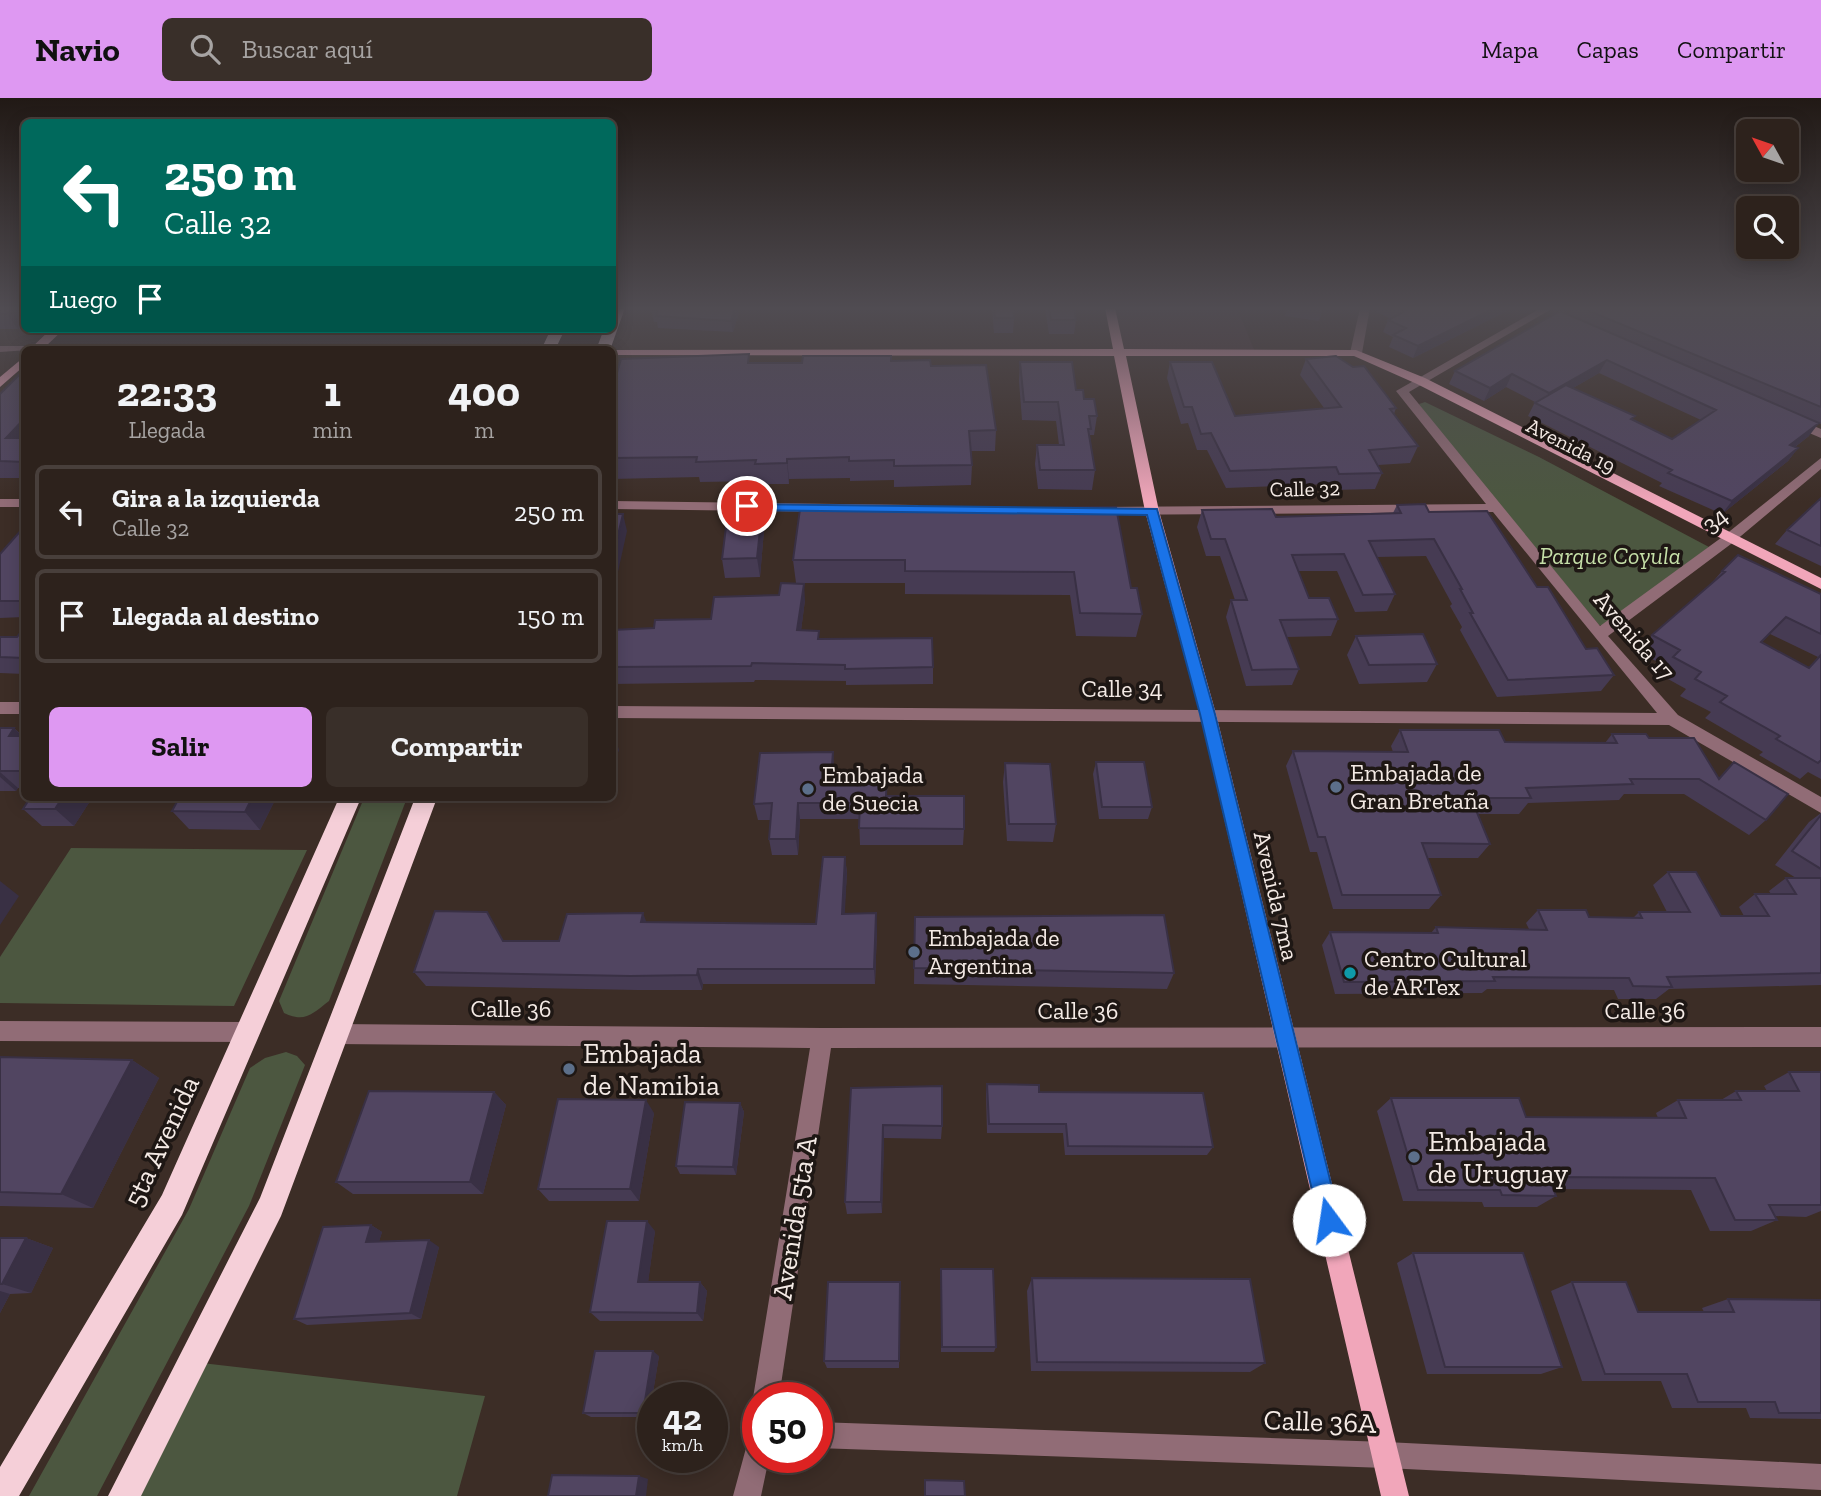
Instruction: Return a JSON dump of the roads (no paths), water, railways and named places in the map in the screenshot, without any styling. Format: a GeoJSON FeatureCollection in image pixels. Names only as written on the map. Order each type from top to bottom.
{"type":"FeatureCollection","features":[{"type":"Feature","properties":{"kind":"highway","name":"5ta Avenida"},"geometry":{"type":"LineString","coordinates":[[1,1496],[172,1205],[349,801]]}},
{"type":"Feature","properties":{"kind":"highway"},"geometry":{"type":"LineString","coordinates":[[124,1496],[271,1206],[425,801]]}},
{"type":"Feature","properties":{"kind":"main road","name":"Avenida 7ma"},"geometry":{"type":"LineString","coordinates":[[1124,373],[1152,511],[1208,714],[1395,1496]]}},
{"type":"Feature","properties":{"kind":"main road","name":"Avenida 19"},"geometry":{"type":"LineString","coordinates":[[1394,373],[1724,542],[1821,597]]}},
{"type":"Feature","properties":{"kind":"main road","name":"Avenida 19"},"geometry":{"type":"LineString","coordinates":[[1724,542],[1821,584]]}},
{"type":"Feature","properties":{"kind":"street"},"geometry":{"type":"LineString","coordinates":[[1414,384],[1433,373]]}},
{"type":"Feature","properties":{"kind":"street","name":"Avenida 17"},"geometry":{"type":"LineString","coordinates":[[1414,384],[1402,391],[1599,635],[1672,719],[1821,806]]}},
{"type":"Feature","properties":{"kind":"street"},"geometry":{"type":"LineString","coordinates":[[1783,417],[1821,433]]}},
{"type":"Feature","properties":{"kind":"street","name":"34"},"geometry":{"type":"LineString","coordinates":[[1599,635],[1724,542],[1821,462]]}},
{"type":"Feature","properties":{"kind":"street"},"geometry":{"type":"LineString","coordinates":[[0,503],[21,503]]}},
{"type":"Feature","properties":{"kind":"street"},"geometry":{"type":"LineString","coordinates":[[616,505],[931,509]]}},
{"type":"Feature","properties":{"kind":"street","name":"Calle 32"},"geometry":{"type":"LineString","coordinates":[[1083,510],[1495,508]]}},
{"type":"Feature","properties":{"kind":"street"},"geometry":{"type":"LineString","coordinates":[[0,708],[21,708]]}},
{"type":"Feature","properties":{"kind":"street","name":"Calle 34"},"geometry":{"type":"LineString","coordinates":[[616,712],[1672,719]]}},
{"type":"Feature","properties":{"kind":"street"},"geometry":{"type":"LineString","coordinates":[[0,1031],[246,1032]]}},
{"type":"Feature","properties":{"kind":"street","name":"Calle 36"},"geometry":{"type":"LineString","coordinates":[[335,1034],[822,1038],[1821,1037]]}},
{"type":"Feature","properties":{"kind":"street","name":"Avenida 5ta A"},"geometry":{"type":"LineString","coordinates":[[768,1382],[822,1038]]}},
{"type":"Feature","properties":{"kind":"street","name":"Calle 36A"},"geometry":{"type":"LineString","coordinates":[[833,1436],[1386,1455],[1821,1477]]}},
{"type":"Feature","properties":{"kind":"street"},"geometry":{"type":"LineString","coordinates":[[747,1496],[752,1473]]}},
{"type":"Feature","properties":{"kind":"place","name":"Embajada de Gran Bretaña"},"geometry":{"type":"Point","coordinates":[1336,787]}},
{"type":"Feature","properties":{"kind":"place","name":"Embajada de Suecia"},"geometry":{"type":"Point","coordinates":[808,789]}},
{"type":"Feature","properties":{"kind":"place","name":"Embajada de Argentina"},"geometry":{"type":"Point","coordinates":[914,952]}},
{"type":"Feature","properties":{"kind":"place","name":"Centro Cultural de ARTex"},"geometry":{"type":"Point","coordinates":[1350,973]}},
{"type":"Feature","properties":{"kind":"place","name":"Embajada de Namibia"},"geometry":{"type":"Point","coordinates":[569,1069]}},
{"type":"Feature","properties":{"kind":"place","name":"Embajada de Uruguay"},"geometry":{"type":"Point","coordinates":[1414,1157]}},
{"type":"Feature","properties":{"kind":"park label","name":"Parque Coyula"},"geometry":{"type":"Point","coordinates":[1610,556]}}]}
